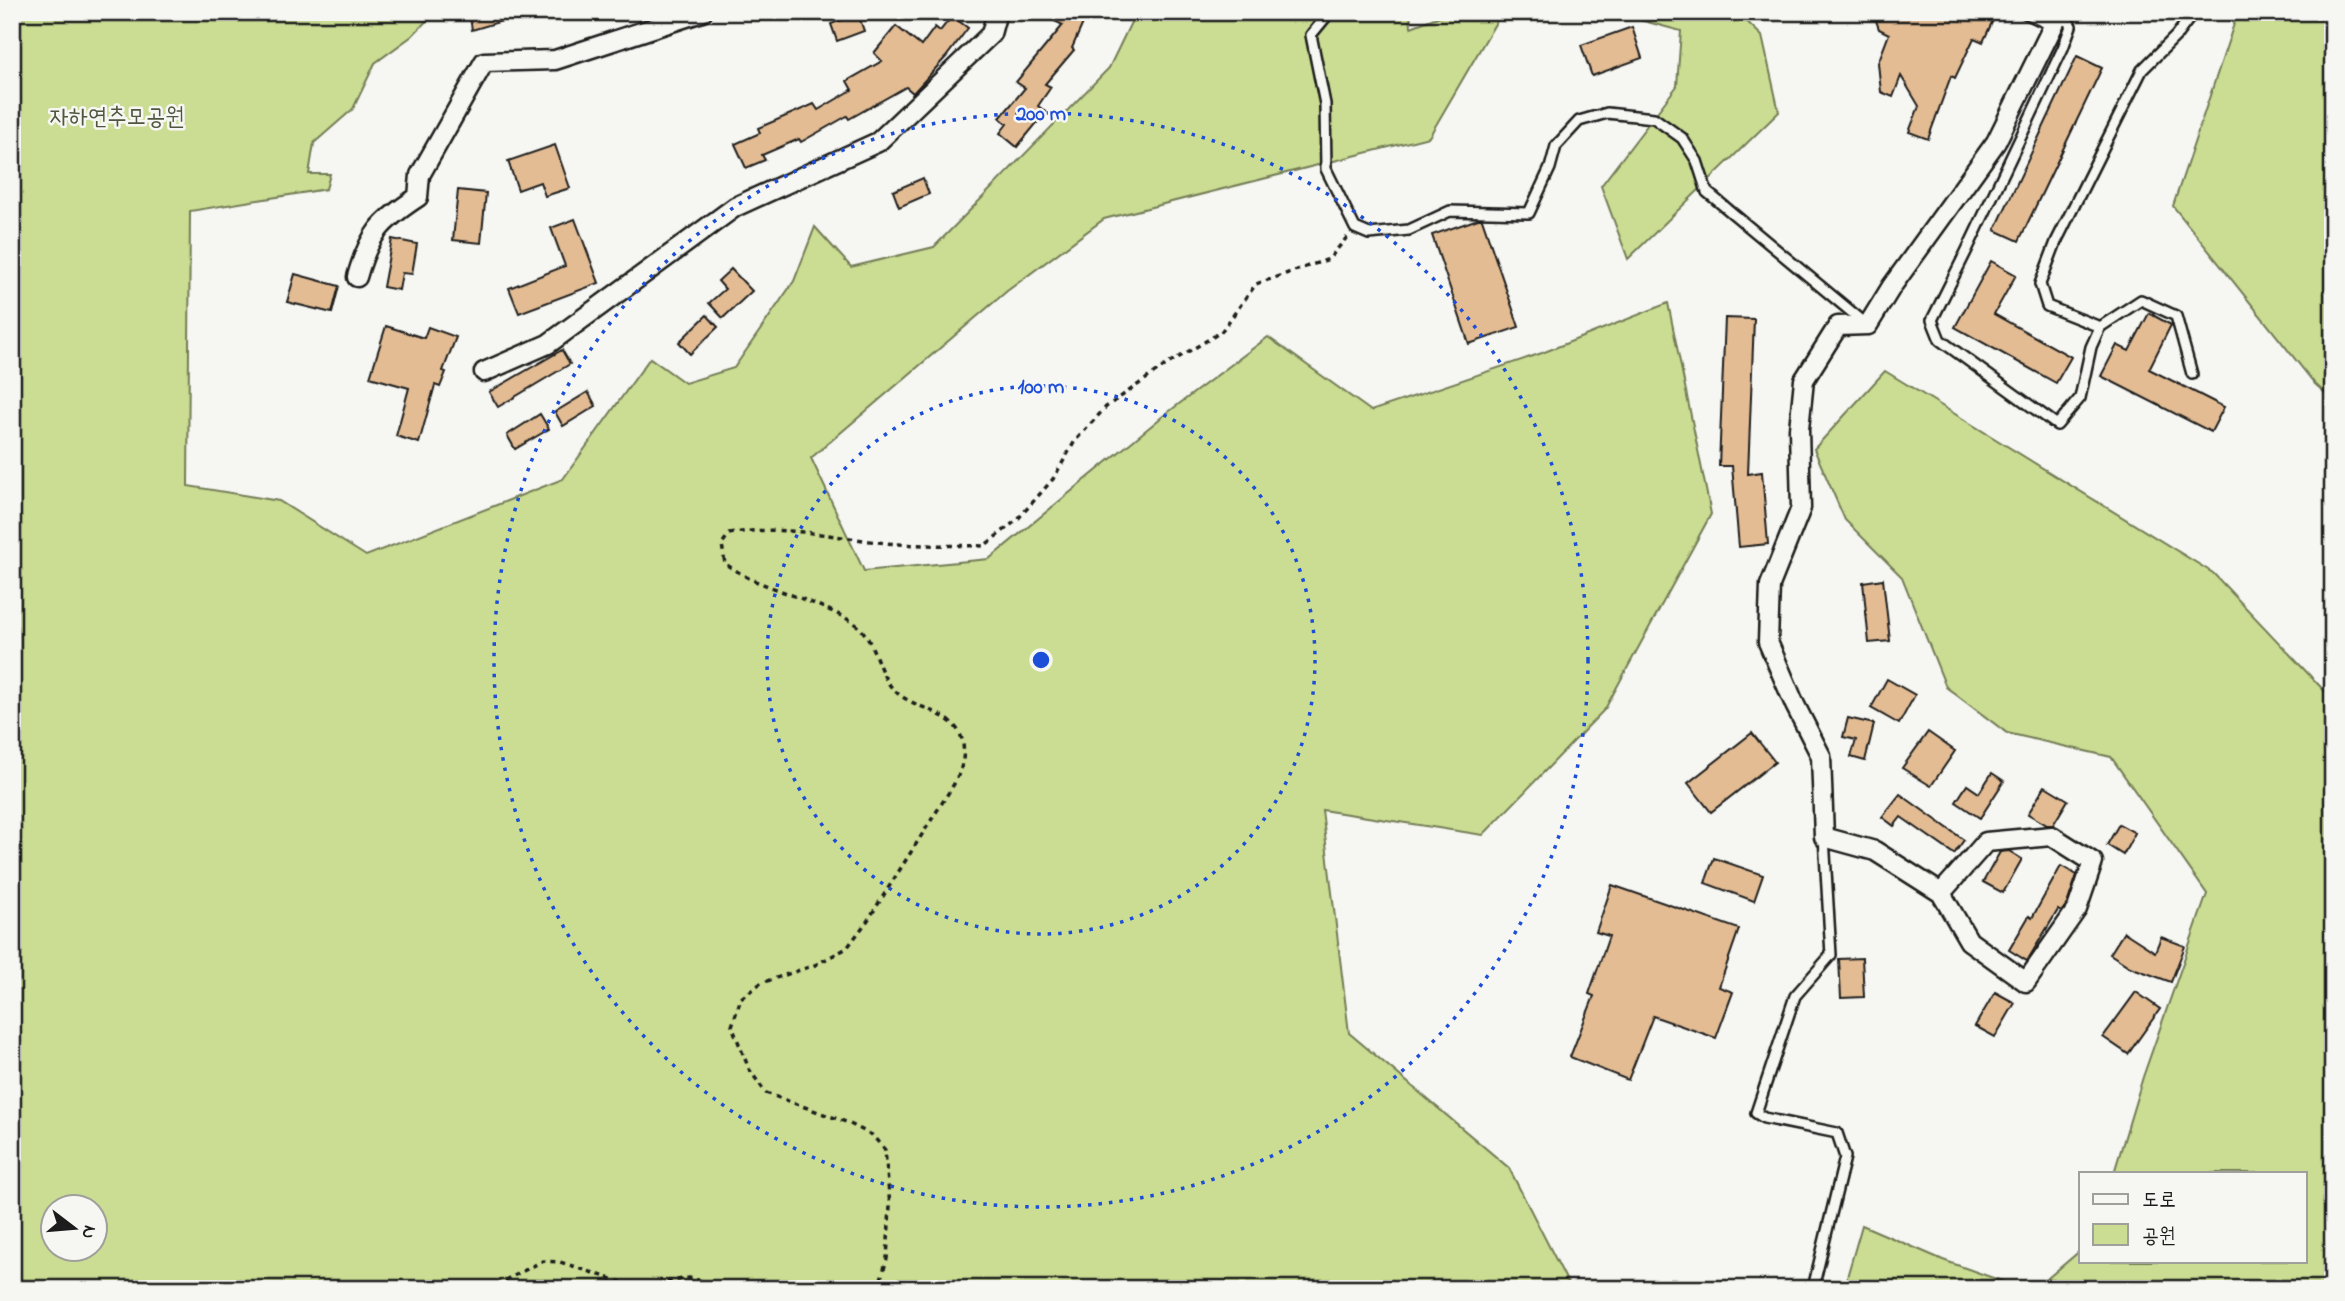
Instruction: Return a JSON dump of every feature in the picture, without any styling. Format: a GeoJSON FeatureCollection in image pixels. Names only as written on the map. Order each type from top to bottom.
{"type":"FeatureCollection","features":[{"type":"Feature","properties":{"kind":"street"},"geometry":{"type":"LineString","coordinates":[[357,277],[365,250],[388,217],[418,197],[420,175],[484,62],[555,60],[702,12]]}},
{"type":"Feature","properties":{"kind":"street"},"geometry":{"type":"LineString","coordinates":[[484,372],[548,344],[735,206],[878,142],[991,34],[997,12]]}},
{"type":"Feature","properties":{"kind":"street"},"geometry":{"type":"LineString","coordinates":[[1941,893],[1986,842],[2052,836],[2093,862],[2077,909],[2026,982],[1969,941],[1941,893],[1875,851],[1824,837],[1821,756],[1768,642],[1770,585],[1801,508],[1799,429],[1804,380],[1838,326],[1868,325],[1892,286],[1996,142],[2059,17]]}},
{"type":"Feature","properties":{"kind":"lane"},"geometry":{"type":"LineString","coordinates":[[1330,12],[1311,35],[1325,104],[1326,169],[1356,228],[1369,233],[1409,230],[1450,211],[1529,213],[1550,168],[1556,146],[1579,121],[1607,113],[1654,118],[1682,138],[1697,161],[1707,192],[1868,325]]}},
{"type":"Feature","properties":{"kind":"lane"},"geometry":{"type":"LineString","coordinates":[[2022,12],[2059,17],[2071,26],[2063,48],[1932,320],[1940,340],[2057,425],[2080,398],[2091,347],[2100,327],[2141,300],[2176,316],[2192,374]]}},
{"type":"Feature","properties":{"kind":"lane"},"geometry":{"type":"LineString","coordinates":[[2100,327],[2047,306],[2040,284],[2056,242],[2142,70],[2176,36],[2191,12]]}},
{"type":"Feature","properties":{"kind":"lane"},"geometry":{"type":"LineString","coordinates":[[1814,1284],[1845,1157],[1837,1133],[1765,1118],[1756,1113],[1795,996],[1831,955],[1824,837]]}},
{"type":"Feature","properties":{"kind":"path"},"geometry":{"type":"LineString","coordinates":[[878,1289],[887,1259],[890,1206],[884,1150],[872,1135],[766,1093],[749,1069],[732,1026],[741,998],[761,983],[815,964],[847,948],[869,920],[964,766],[961,731],[950,721],[910,702],[893,690],[860,628],[832,612],[750,579],[725,564],[722,544],[729,534],[815,531],[888,543],[984,546],[1017,520],[1053,479],[1075,441],[1106,407],[1166,365],[1221,332],[1256,284],[1329,259],[1356,228]]}},
{"type":"Feature","properties":{"kind":"path"},"geometry":{"type":"LineString","coordinates":[[487,1289],[543,1261],[560,1262],[621,1282],[650,1285],[689,1278],[739,1289]]}},
{"type":"Feature","properties":{"kind":"green space","name":"자하연추모공원"},"geometry":{"type":"Polygon","coordinates":[[[12,12],[435,12],[412,36],[375,63],[353,109],[314,143],[309,174],[330,174],[326,189],[190,211],[188,486],[279,501],[366,556],[563,479],[650,358],[685,383],[734,368],[794,281],[815,227],[851,267],[934,247],[1109,68],[1136,12],[1410,12],[1411,27],[1450,12],[1530,12],[1499,17],[1429,137],[1104,219],[1007,291],[811,458],[864,571],[989,559],[1163,416],[1268,337],[1371,411],[1542,353],[1668,303],[1711,514],[1605,709],[1483,835],[1322,810],[1349,1033],[1509,1168],[1571,1289],[12,1289],[12,12]]]}},
{"type":"Feature","properties":{"kind":"green space"},"geometry":{"type":"Polygon","coordinates":[[[1610,12],[1737,12],[1762,36],[1779,112],[1628,259],[1601,186],[1677,86],[1681,31],[1610,12]]]}},
{"type":"Feature","properties":{"kind":"green space"},"geometry":{"type":"Polygon","coordinates":[[[2238,12],[2333,12],[2333,400],[2315,384],[2173,206],[2238,12]]]}},
{"type":"Feature","properties":{"kind":"green space"},"geometry":{"type":"Polygon","coordinates":[[[1885,371],[2213,573],[2333,700],[2333,1289],[2035,1289],[2079,1252],[2079,1262],[2306,1262],[2306,1172],[2114,1172],[2143,1077],[2207,894],[2111,757],[2007,733],[1946,687],[1902,577],[1845,520],[1814,449],[1885,371]]]}},
{"type":"Feature","properties":{"kind":"green space"},"geometry":{"type":"Polygon","coordinates":[[[1862,1225],[1943,1260],[2024,1289],[1848,1289],[1847,1277],[1862,1225]]]}},
{"type":"Feature","properties":{"kind":"building"},"geometry":{"type":"Polygon","coordinates":[[[477,12],[519,12],[519,16],[472,30],[470,17],[477,12]]]}},
{"type":"Feature","properties":{"kind":"building"},"geometry":{"type":"Polygon","coordinates":[[[1036,12],[1088,12],[1072,48],[1074,50],[1045,84],[1051,87],[1038,106],[1046,112],[1017,147],[1000,133],[1007,124],[1000,118],[1025,88],[1016,82],[1063,25],[1036,12]]]}},
{"type":"Feature","properties":{"kind":"building"},"geometry":{"type":"Polygon","coordinates":[[[1873,12],[1986,12],[1995,16],[1983,42],[1974,38],[1955,78],[1951,76],[1928,139],[1909,132],[1919,106],[1901,76],[1893,97],[1881,92],[1878,63],[1889,34],[1879,29],[1873,12]]]}},
{"type":"Feature","properties":{"kind":"building"},"geometry":{"type":"Polygon","coordinates":[[[858,14],[864,31],[837,41],[831,24],[858,14]]]}},
{"type":"Feature","properties":{"kind":"building"},"geometry":{"type":"Polygon","coordinates":[[[952,16],[968,28],[913,93],[906,87],[801,142],[799,139],[762,155],[765,160],[746,168],[735,144],[760,133],[758,128],[814,104],[818,110],[852,90],[847,81],[882,61],[874,53],[896,26],[921,46],[935,27],[940,31],[952,16]]]}},
{"type":"Feature","properties":{"kind":"building"},"geometry":{"type":"Polygon","coordinates":[[[1632,27],[1642,58],[1592,76],[1581,45],[1632,27]]]}},
{"type":"Feature","properties":{"kind":"building"},"geometry":{"type":"Polygon","coordinates":[[[2077,56],[2102,68],[2019,241],[1995,230],[2077,56]]]}},
{"type":"Feature","properties":{"kind":"building"},"geometry":{"type":"Polygon","coordinates":[[[555,145],[570,188],[545,196],[540,182],[518,190],[508,161],[555,145]]]}},
{"type":"Feature","properties":{"kind":"building"},"geometry":{"type":"Polygon","coordinates":[[[923,178],[929,194],[899,207],[893,191],[923,178]]]}},
{"type":"Feature","properties":{"kind":"building"},"geometry":{"type":"Polygon","coordinates":[[[458,190],[486,193],[481,243],[453,240],[458,190]]]}},
{"type":"Feature","properties":{"kind":"building"},"geometry":{"type":"Polygon","coordinates":[[[575,219],[599,283],[519,313],[509,288],[565,266],[551,228],[575,219]]]}},
{"type":"Feature","properties":{"kind":"building"},"geometry":{"type":"Polygon","coordinates":[[[1482,219],[1519,327],[1469,344],[1432,235],[1482,219]]]}},
{"type":"Feature","properties":{"kind":"building"},"geometry":{"type":"Polygon","coordinates":[[[392,239],[417,244],[412,274],[402,273],[399,290],[383,287],[392,239]]]}},
{"type":"Feature","properties":{"kind":"building"},"geometry":{"type":"Polygon","coordinates":[[[1991,261],[2016,275],[1994,314],[2071,357],[2056,383],[1955,327],[1991,261]]]}},
{"type":"Feature","properties":{"kind":"building"},"geometry":{"type":"Polygon","coordinates":[[[731,269],[752,291],[723,318],[709,303],[725,289],[718,281],[731,269]]]}},
{"type":"Feature","properties":{"kind":"building"},"geometry":{"type":"Polygon","coordinates":[[[295,274],[339,286],[332,313],[287,302],[295,274]]]}},
{"type":"Feature","properties":{"kind":"building"},"geometry":{"type":"Polygon","coordinates":[[[2149,313],[2171,325],[2149,369],[2224,407],[2211,432],[2101,376],[2117,345],[2129,351],[2149,313]]]}},
{"type":"Feature","properties":{"kind":"building"},"geometry":{"type":"Polygon","coordinates":[[[707,315],[718,327],[690,354],[679,342],[707,315]]]}},
{"type":"Feature","properties":{"kind":"building"},"geometry":{"type":"Polygon","coordinates":[[[1725,318],[1754,319],[1748,474],[1762,472],[1768,544],[1739,547],[1732,466],[1719,466],[1725,318]]]}},
{"type":"Feature","properties":{"kind":"building"},"geometry":{"type":"Polygon","coordinates":[[[386,326],[424,338],[428,327],[456,337],[440,387],[435,385],[419,443],[396,436],[409,388],[370,377],[386,326]]]}},
{"type":"Feature","properties":{"kind":"building"},"geometry":{"type":"Polygon","coordinates":[[[562,350],[570,364],[498,407],[489,392],[562,350]]]}},
{"type":"Feature","properties":{"kind":"building"},"geometry":{"type":"Polygon","coordinates":[[[588,392],[596,406],[563,426],[555,412],[588,392]]]}},
{"type":"Feature","properties":{"kind":"building"},"geometry":{"type":"Polygon","coordinates":[[[540,414],[549,429],[515,449],[507,435],[540,414]]]}},
{"type":"Feature","properties":{"kind":"building"},"geometry":{"type":"Polygon","coordinates":[[[1883,579],[1890,641],[1869,643],[1863,582],[1883,579]]]}},
{"type":"Feature","properties":{"kind":"building"},"geometry":{"type":"Polygon","coordinates":[[[1887,679],[1915,695],[1899,724],[1871,708],[1887,679]]]}},
{"type":"Feature","properties":{"kind":"building"},"geometry":{"type":"Polygon","coordinates":[[[1848,718],[1874,724],[1865,761],[1851,757],[1856,740],[1843,737],[1848,718]]]}},
{"type":"Feature","properties":{"kind":"building"},"geometry":{"type":"Polygon","coordinates":[[[1928,732],[1955,751],[1931,786],[1902,768],[1928,732]]]}},
{"type":"Feature","properties":{"kind":"building"},"geometry":{"type":"Polygon","coordinates":[[[1752,733],[1775,762],[1711,812],[1688,783],[1752,733]]]}},
{"type":"Feature","properties":{"kind":"building"},"geometry":{"type":"Polygon","coordinates":[[[1992,773],[2004,781],[1980,818],[1956,802],[1967,785],[1979,793],[1992,773]]]}},
{"type":"Feature","properties":{"kind":"building"},"geometry":{"type":"Polygon","coordinates":[[[2045,786],[2068,800],[2053,825],[2047,825],[2028,814],[2045,786]]]}},
{"type":"Feature","properties":{"kind":"building"},"geometry":{"type":"Polygon","coordinates":[[[1900,794],[1964,840],[1954,854],[1901,817],[1894,826],[1882,817],[1900,794]]]}},
{"type":"Feature","properties":{"kind":"building"},"geometry":{"type":"Polygon","coordinates":[[[2119,824],[2135,833],[2123,855],[2107,845],[2119,824]]]}},
{"type":"Feature","properties":{"kind":"building"},"geometry":{"type":"Polygon","coordinates":[[[2009,851],[2022,859],[2003,893],[1983,882],[2000,852],[2009,851]]]}},
{"type":"Feature","properties":{"kind":"building"},"geometry":{"type":"Polygon","coordinates":[[[1714,858],[1763,875],[1754,901],[1705,883],[1714,858]]]}},
{"type":"Feature","properties":{"kind":"building"},"geometry":{"type":"Polygon","coordinates":[[[2061,866],[2077,875],[2067,904],[2061,912],[2058,910],[2027,961],[2009,950],[2029,916],[2032,918],[2061,866]]]}},
{"type":"Feature","properties":{"kind":"building"},"geometry":{"type":"Polygon","coordinates":[[[1612,885],[1739,929],[1719,987],[1733,992],[1716,1038],[1653,1016],[1628,1080],[1570,1057],[1594,996],[1589,994],[1609,936],[1596,932],[1612,885]]]}},
{"type":"Feature","properties":{"kind":"building"},"geometry":{"type":"Polygon","coordinates":[[[2124,932],[2155,952],[2161,937],[2185,946],[2171,982],[2130,967],[2110,954],[2124,932]]]}},
{"type":"Feature","properties":{"kind":"building"},"geometry":{"type":"Polygon","coordinates":[[[1862,958],[1864,997],[1841,998],[1839,959],[1862,958]]]}},
{"type":"Feature","properties":{"kind":"building"},"geometry":{"type":"Polygon","coordinates":[[[1995,992],[2015,1003],[1995,1037],[1975,1026],[1995,992]]]}},
{"type":"Feature","properties":{"kind":"building"},"geometry":{"type":"Polygon","coordinates":[[[2136,992],[2160,1009],[2128,1054],[2103,1037],[2136,992]]]}}]}
